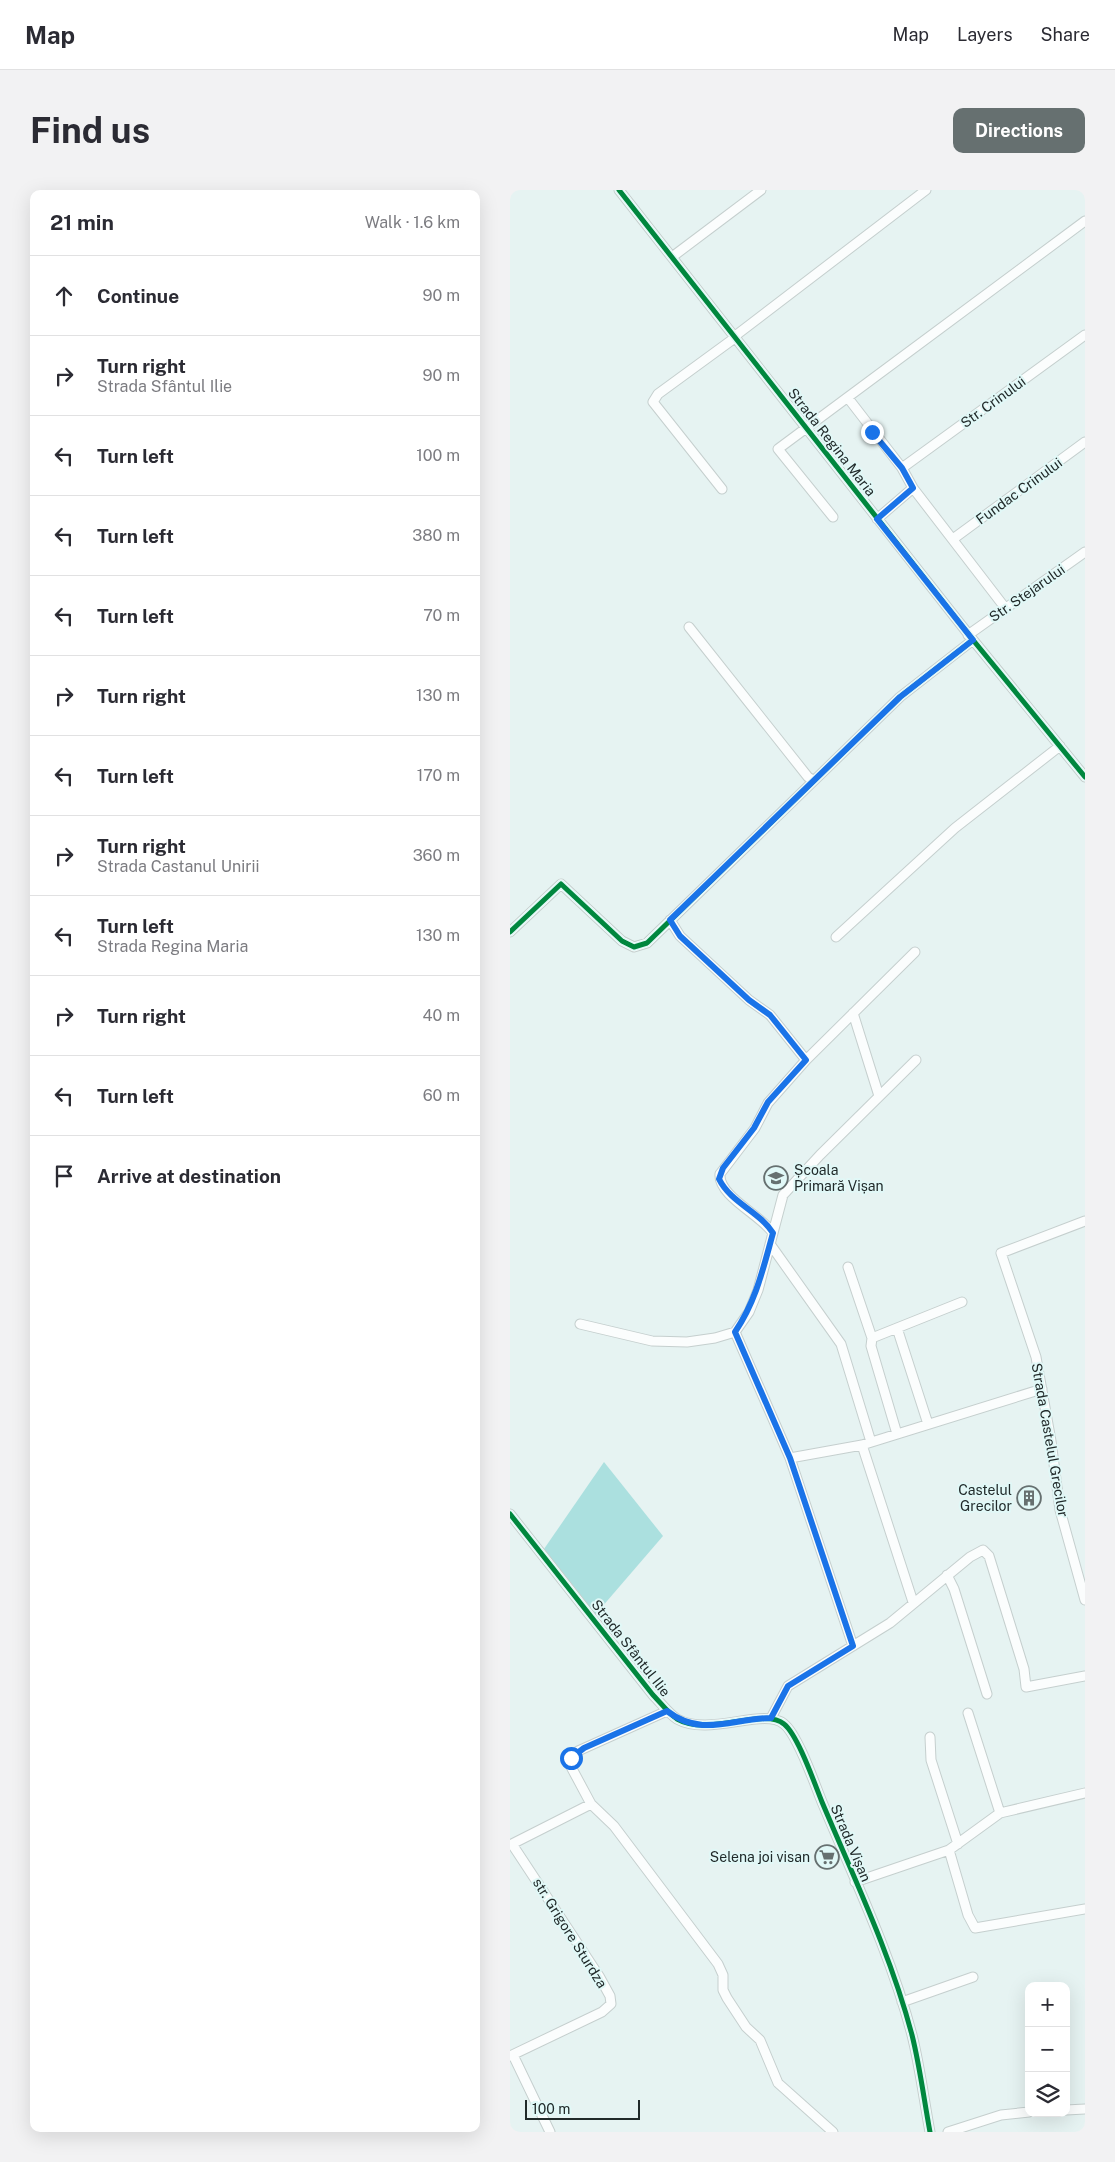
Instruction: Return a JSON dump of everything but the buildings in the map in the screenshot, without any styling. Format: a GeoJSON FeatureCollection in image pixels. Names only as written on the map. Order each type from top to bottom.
{"type":"FeatureCollection","features":[{"type":"Feature","properties":{"kind":"street","name":"Strada Regina Maria"},"geometry":{"type":"LineString","coordinates":[[619,190],[971,638],[1085,777]]}},
{"type":"Feature","properties":{"kind":"street"},"geometry":{"type":"LineString","coordinates":[[672,257],[761,190]]}},
{"type":"Feature","properties":{"kind":"street"},"geometry":{"type":"LineString","coordinates":[[722,489],[653,402],[658,394],[926,190]]}},
{"type":"Feature","properties":{"kind":"street"},"geometry":{"type":"LineString","coordinates":[[833,517],[778,450],[1085,221]]}},
{"type":"Feature","properties":{"kind":"street","name":"Str. Crinului"},"geometry":{"type":"LineString","coordinates":[[902,468],[1085,335]]}},
{"type":"Feature","properties":{"kind":"street"},"geometry":{"type":"LineString","coordinates":[[848,398],[902,468],[913,488],[1006,609]]}},
{"type":"Feature","properties":{"kind":"street","name":"Fundac Crinului"},"geometry":{"type":"LineString","coordinates":[[953,539],[1085,442]]}},
{"type":"Feature","properties":{"kind":"street"},"geometry":{"type":"LineString","coordinates":[[877,519],[913,488]]}},
{"type":"Feature","properties":{"kind":"street","name":"Str. Stejarului"},"geometry":{"type":"LineString","coordinates":[[510,932],[561,884],[622,941],[634,947],[647,943],[900,697],[1006,609],[1085,552]]}},
{"type":"Feature","properties":{"kind":"street"},"geometry":{"type":"LineString","coordinates":[[689,626],[808,777],[813,780]]}},
{"type":"Feature","properties":{"kind":"street"},"geometry":{"type":"LineString","coordinates":[[836,936],[954,828],[1060,746]]}},
{"type":"Feature","properties":{"kind":"street"},"geometry":{"type":"LineString","coordinates":[[670,920],[680,936],[749,1000],[770,1015],[806,1060]]}},
{"type":"Feature","properties":{"kind":"street"},"geometry":{"type":"LineString","coordinates":[[773,1233],[766,1223],[728,1194],[719,1179],[720,1174],[754,1128],[768,1102],[806,1060],[915,952]]}},
{"type":"Feature","properties":{"kind":"street"},"geometry":{"type":"LineString","coordinates":[[853,1013],[879,1096]]}},
{"type":"Feature","properties":{"kind":"street"},"geometry":{"type":"LineString","coordinates":[[580,1324],[652,1341],[687,1342],[715,1338],[735,1332],[749,1312],[758,1290],[783,1195],[820,1154],[916,1060]]}},
{"type":"Feature","properties":{"kind":"street","name":"Strada Castelul Grecilor"},"geometry":{"type":"LineString","coordinates":[[1085,1221],[1001,1253],[1036,1357],[1060,1510],[1085,1600]]}},
{"type":"Feature","properties":{"kind":"street"},"geometry":{"type":"LineString","coordinates":[[770,1244],[841,1344],[871,1442]]}},
{"type":"Feature","properties":{"kind":"street"},"geometry":{"type":"LineString","coordinates":[[848,1267],[872,1338],[871,1346],[897,1434]]}},
{"type":"Feature","properties":{"kind":"street"},"geometry":{"type":"LineString","coordinates":[[872,1338],[962,1302]]}},
{"type":"Feature","properties":{"kind":"street"},"geometry":{"type":"LineString","coordinates":[[897,1328],[928,1424]]}},
{"type":"Feature","properties":{"kind":"street"},"geometry":{"type":"LineString","coordinates":[[735,1332],[790,1458],[853,1646]]}},
{"type":"Feature","properties":{"kind":"street"},"geometry":{"type":"LineString","coordinates":[[790,1458],[862,1445],[1042,1389]]}},
{"type":"Feature","properties":{"kind":"street"},"geometry":{"type":"LineString","coordinates":[[862,1445],[913,1602]]}},
{"type":"Feature","properties":{"kind":"street","name":"Strada Sfântul Ilie"},"geometry":{"type":"LineString","coordinates":[[510,1514],[667,1711],[688,1723],[705,1725],[771,1718]]}},
{"type":"Feature","properties":{"kind":"street"},"geometry":{"type":"LineString","coordinates":[[771,1718],[788,1686],[890,1623],[913,1602],[976,1552],[983,1550],[987,1552],[1024,1669],[1026,1686],[1085,1676]]}},
{"type":"Feature","properties":{"kind":"street"},"geometry":{"type":"LineString","coordinates":[[947,1575],[954,1589],[987,1694]]}},
{"type":"Feature","properties":{"kind":"street"},"geometry":{"type":"LineString","coordinates":[[667,1711],[573,1755],[569,1763],[591,1804],[614,1826],[718,1964],[723,1975],[723,1990],[726,1998],[746,2027],[760,2040],[778,2083],[833,2132]]}},
{"type":"Feature","properties":{"kind":"street"},"geometry":{"type":"LineString","coordinates":[[968,1713],[1000,1814]]}},
{"type":"Feature","properties":{"kind":"street","name":"Strada Vișan"},"geometry":{"type":"LineString","coordinates":[[771,1718],[785,1724],[799,1748],[855,1882],[902,2002],[912,2036],[930,2132]]}},
{"type":"Feature","properties":{"kind":"street"},"geometry":{"type":"LineString","coordinates":[[930,1736],[931,1760],[958,1844]]}},
{"type":"Feature","properties":{"kind":"street"},"geometry":{"type":"LineString","coordinates":[[855,1882],[949,1850],[1000,1814],[1085,1793]]}},
{"type":"Feature","properties":{"kind":"street"},"geometry":{"type":"LineString","coordinates":[[511,1844],[591,1804]]}},
{"type":"Feature","properties":{"kind":"street","name":"str. Grigore Sturdza"},"geometry":{"type":"LineString","coordinates":[[511,1844],[599,1976],[610,1996],[611,2004],[602,2012],[512,2056]]}},
{"type":"Feature","properties":{"kind":"street"},"geometry":{"type":"LineString","coordinates":[[949,1850],[968,1915],[975,1928],[1085,1909]]}},
{"type":"Feature","properties":{"kind":"street"},"geometry":{"type":"LineString","coordinates":[[902,2002],[973,1977]]}},
{"type":"Feature","properties":{"kind":"street"},"geometry":{"type":"LineString","coordinates":[[512,2056],[550,2132]]}},
{"type":"Feature","properties":{"kind":"street"},"geometry":{"type":"LineString","coordinates":[[1070,2110],[1085,2109]]}},
{"type":"Feature","properties":{"kind":"street"},"geometry":{"type":"LineString","coordinates":[[948,2132],[969,2128],[1001,2115],[1025,2112]]}},
{"type":"Feature","properties":{"kind":"shaded area"},"geometry":{"type":"Polygon","coordinates":[[[604,1462],[663,1536],[595,1615],[544,1549],[604,1462]]]}},
{"type":"Feature","properties":{"kind":"cycle path"},"geometry":{"type":"LineString","coordinates":[[619,190],[973,640],[1085,777]]}},
{"type":"Feature","properties":{"kind":"cycle path"},"geometry":{"type":"LineString","coordinates":[[510,932],[561,884],[622,941],[634,947],[647,943],[900,697],[973,640]]}},
{"type":"Feature","properties":{"kind":"cycle path"},"geometry":{"type":"LineString","coordinates":[[510,1514],[653,1695],[674,1717],[690,1724],[704,1725],[763,1719],[775,1720],[784,1724],[795,1738],[894,1976],[915,2047],[930,2132]]}},
{"type":"Feature","properties":{"kind":"place","name":"Școala Primară Vișan"},"geometry":{"type":"Point","coordinates":[776,1178]}},
{"type":"Feature","properties":{"kind":"place","name":"Castelul Grecilor"},"geometry":{"type":"Point","coordinates":[1029,1498]}},
{"type":"Feature","properties":{"kind":"place","name":"Selena joi visan"},"geometry":{"type":"Point","coordinates":[827,1857]}},
{"type":"Feature","properties":{"kind":"route"},"geometry":{"type":"LineString","coordinates":[[571,1758],[584,1748],[667,1711],[688,1723],[705,1725],[722,1725],[771,1718],[788,1686],[853,1646],[790,1458],[735,1332],[749,1312],[758,1290],[773,1233],[766,1223],[728,1194],[719,1179],[723,1168],[754,1128],[768,1102],[806,1060],[770,1015],[749,1000],[680,936],[670,920],[900,697],[973,640],[877,519],[913,488],[902,468],[872,432]]}}]}
